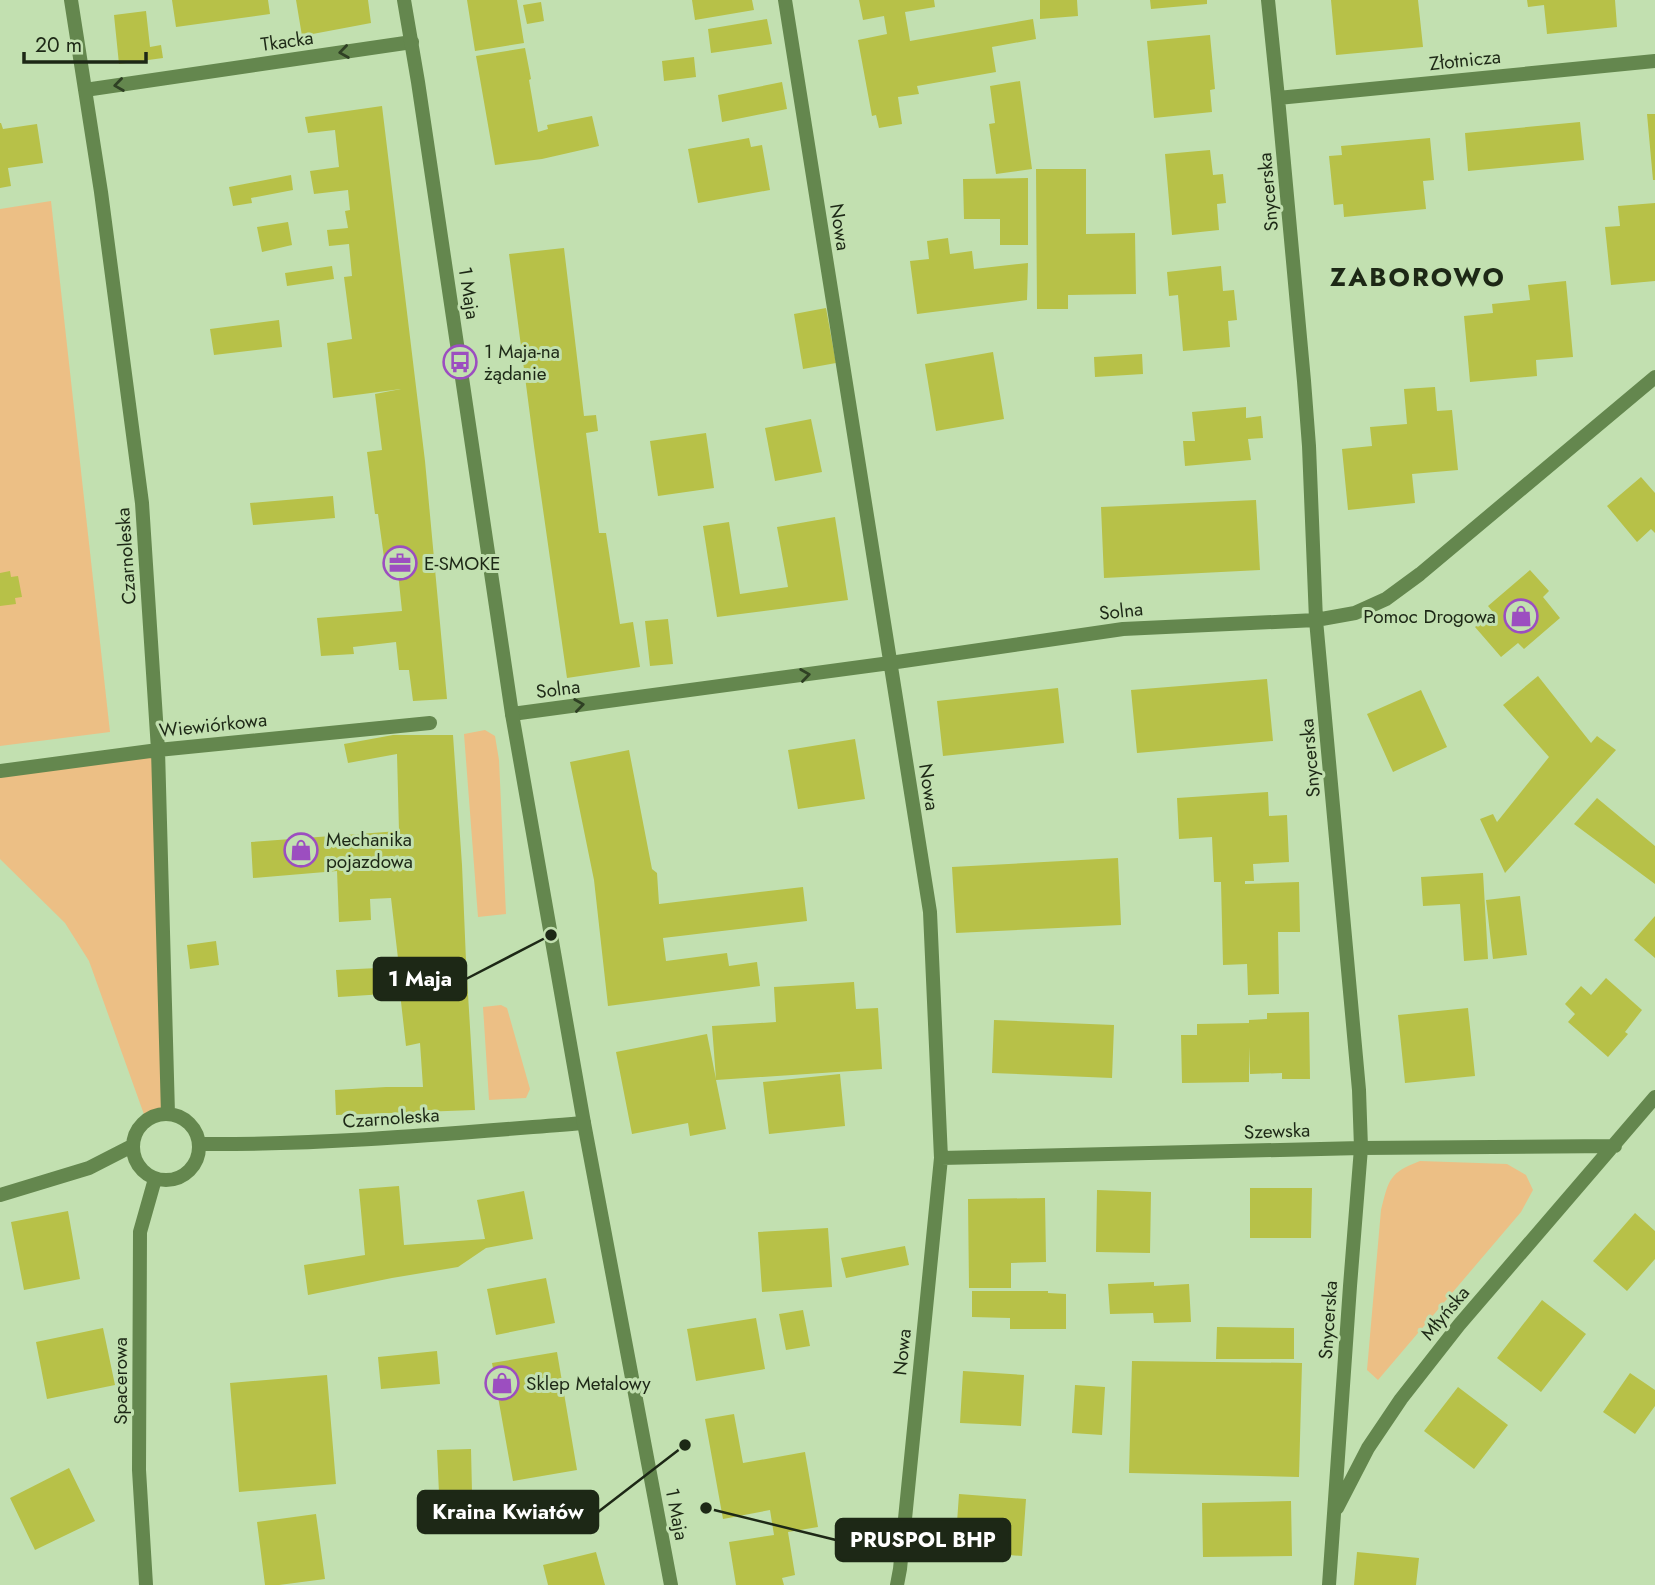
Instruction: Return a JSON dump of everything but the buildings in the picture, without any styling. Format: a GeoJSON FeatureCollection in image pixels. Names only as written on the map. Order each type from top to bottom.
{"type":"FeatureCollection","features":[{"type":"Feature","properties":{"kind":"street","name":"Czarnoleska"},"geometry":{"type":"LineString","coordinates":[[71,0],[103,206],[142,503],[158,750],[168,1114]]}},
{"type":"Feature","properties":{"kind":"street","name":"1 Maja"},"geometry":{"type":"LineString","coordinates":[[404,0],[512,714],[584,1123],[671,1585]]}},
{"type":"Feature","properties":{"kind":"street","name":"Nowa"},"geometry":{"type":"LineString","coordinates":[[785,0],[930,912],[941,1158],[897,1585]]}},
{"type":"Feature","properties":{"kind":"street","name":"Snycerska"},"geometry":{"type":"LineString","coordinates":[[1268,0],[1308,433],[1316,620],[1359,1090],[1361,1148],[1334,1512]]}},
{"type":"Feature","properties":{"kind":"street","name":"Tkacka"},"geometry":{"type":"LineString","coordinates":[[85,90],[412,42]]}},
{"type":"Feature","properties":{"kind":"street","name":"Złotnicza"},"geometry":{"type":"LineString","coordinates":[[1278,97],[1655,61]]}},
{"type":"Feature","properties":{"kind":"street","name":"Solna"},"geometry":{"type":"LineString","coordinates":[[512,714],[1123,629],[1316,620],[1355,613],[1386,599],[1420,574],[1655,377]]}},
{"type":"Feature","properties":{"kind":"street","name":"Wiewiórkowa"},"geometry":{"type":"LineString","coordinates":[[0,771],[158,750],[430,723]]}},
{"type":"Feature","properties":{"kind":"street","name":"Młyńska"},"geometry":{"type":"LineString","coordinates":[[1329,1585],[1334,1512],[1368,1448],[1401,1398],[1459,1325],[1655,1097]]}},
{"type":"Feature","properties":{"kind":"street"},"geometry":{"type":"LineString","coordinates":[[168,1114],[180,1116],[191,1124],[200,1144],[194,1167],[185,1176],[171,1181],[155,1179],[140,1170],[132,1146],[138,1128],[146,1120],[168,1114]]}},
{"type":"Feature","properties":{"kind":"street","name":"Czarnoleska"},"geometry":{"type":"LineString","coordinates":[[200,1144],[270,1145],[584,1123]]}},
{"type":"Feature","properties":{"kind":"street"},"geometry":{"type":"LineString","coordinates":[[0,1195],[89,1168],[132,1146]]}},
{"type":"Feature","properties":{"kind":"street","name":"Szewska"},"geometry":{"type":"LineString","coordinates":[[941,1158],[1361,1148],[1615,1146]]}},
{"type":"Feature","properties":{"kind":"street","name":"Spacerowa"},"geometry":{"type":"LineString","coordinates":[[146,1585],[139,1470],[140,1233],[155,1179]]}},
{"type":"Feature","properties":{"kind":"shaded area"},"geometry":{"type":"Polygon","coordinates":[[[51,201],[110,732],[0,746],[0,209],[51,201]]]}},
{"type":"Feature","properties":{"kind":"shaded area"},"geometry":{"type":"Polygon","coordinates":[[[485,730],[495,736],[499,760],[506,914],[478,917],[464,734],[485,730]]]}},
{"type":"Feature","properties":{"kind":"shaded area"},"geometry":{"type":"Polygon","coordinates":[[[158,750],[168,1114],[146,1120],[89,961],[65,923],[0,859],[0,771],[158,750]]]}},
{"type":"Feature","properties":{"kind":"shaded area"},"geometry":{"type":"Polygon","coordinates":[[[501,1005],[507,1008],[530,1089],[526,1098],[489,1100],[483,1007],[501,1005]]]}},
{"type":"Feature","properties":{"kind":"shaded area"},"geometry":{"type":"Polygon","coordinates":[[[1420,1161],[1507,1164],[1526,1175],[1533,1190],[1521,1212],[1378,1380],[1367,1370],[1381,1210],[1392,1178],[1402,1169],[1420,1161]]]}},
{"type":"Feature","properties":{"kind":"place","name":"1 Maja-na żądanie"},"geometry":{"type":"Point","coordinates":[460,362]}},
{"type":"Feature","properties":{"kind":"place","name":"E-SMOKE"},"geometry":{"type":"Point","coordinates":[400,563]}},
{"type":"Feature","properties":{"kind":"place","name":"Pomoc Drogowa"},"geometry":{"type":"Point","coordinates":[1521,616]}},
{"type":"Feature","properties":{"kind":"place","name":"Mechanika pojazdowa"},"geometry":{"type":"Point","coordinates":[301,850]}},
{"type":"Feature","properties":{"kind":"place","name":"1 Maja"},"geometry":{"type":"Point","coordinates":[551,935]}},
{"type":"Feature","properties":{"kind":"place","name":"Sklep Metalowy"},"geometry":{"type":"Point","coordinates":[502,1383]}},
{"type":"Feature","properties":{"kind":"place","name":"Kraina Kwiatów"},"geometry":{"type":"Point","coordinates":[685,1445]}},
{"type":"Feature","properties":{"kind":"place","name":"PRUSPOL BHP"},"geometry":{"type":"Point","coordinates":[706,1508]}},
{"type":"Feature","properties":{"kind":"district","name":"ZABOROWO"},"geometry":{"type":"Point","coordinates":[1418,277]}}]}
